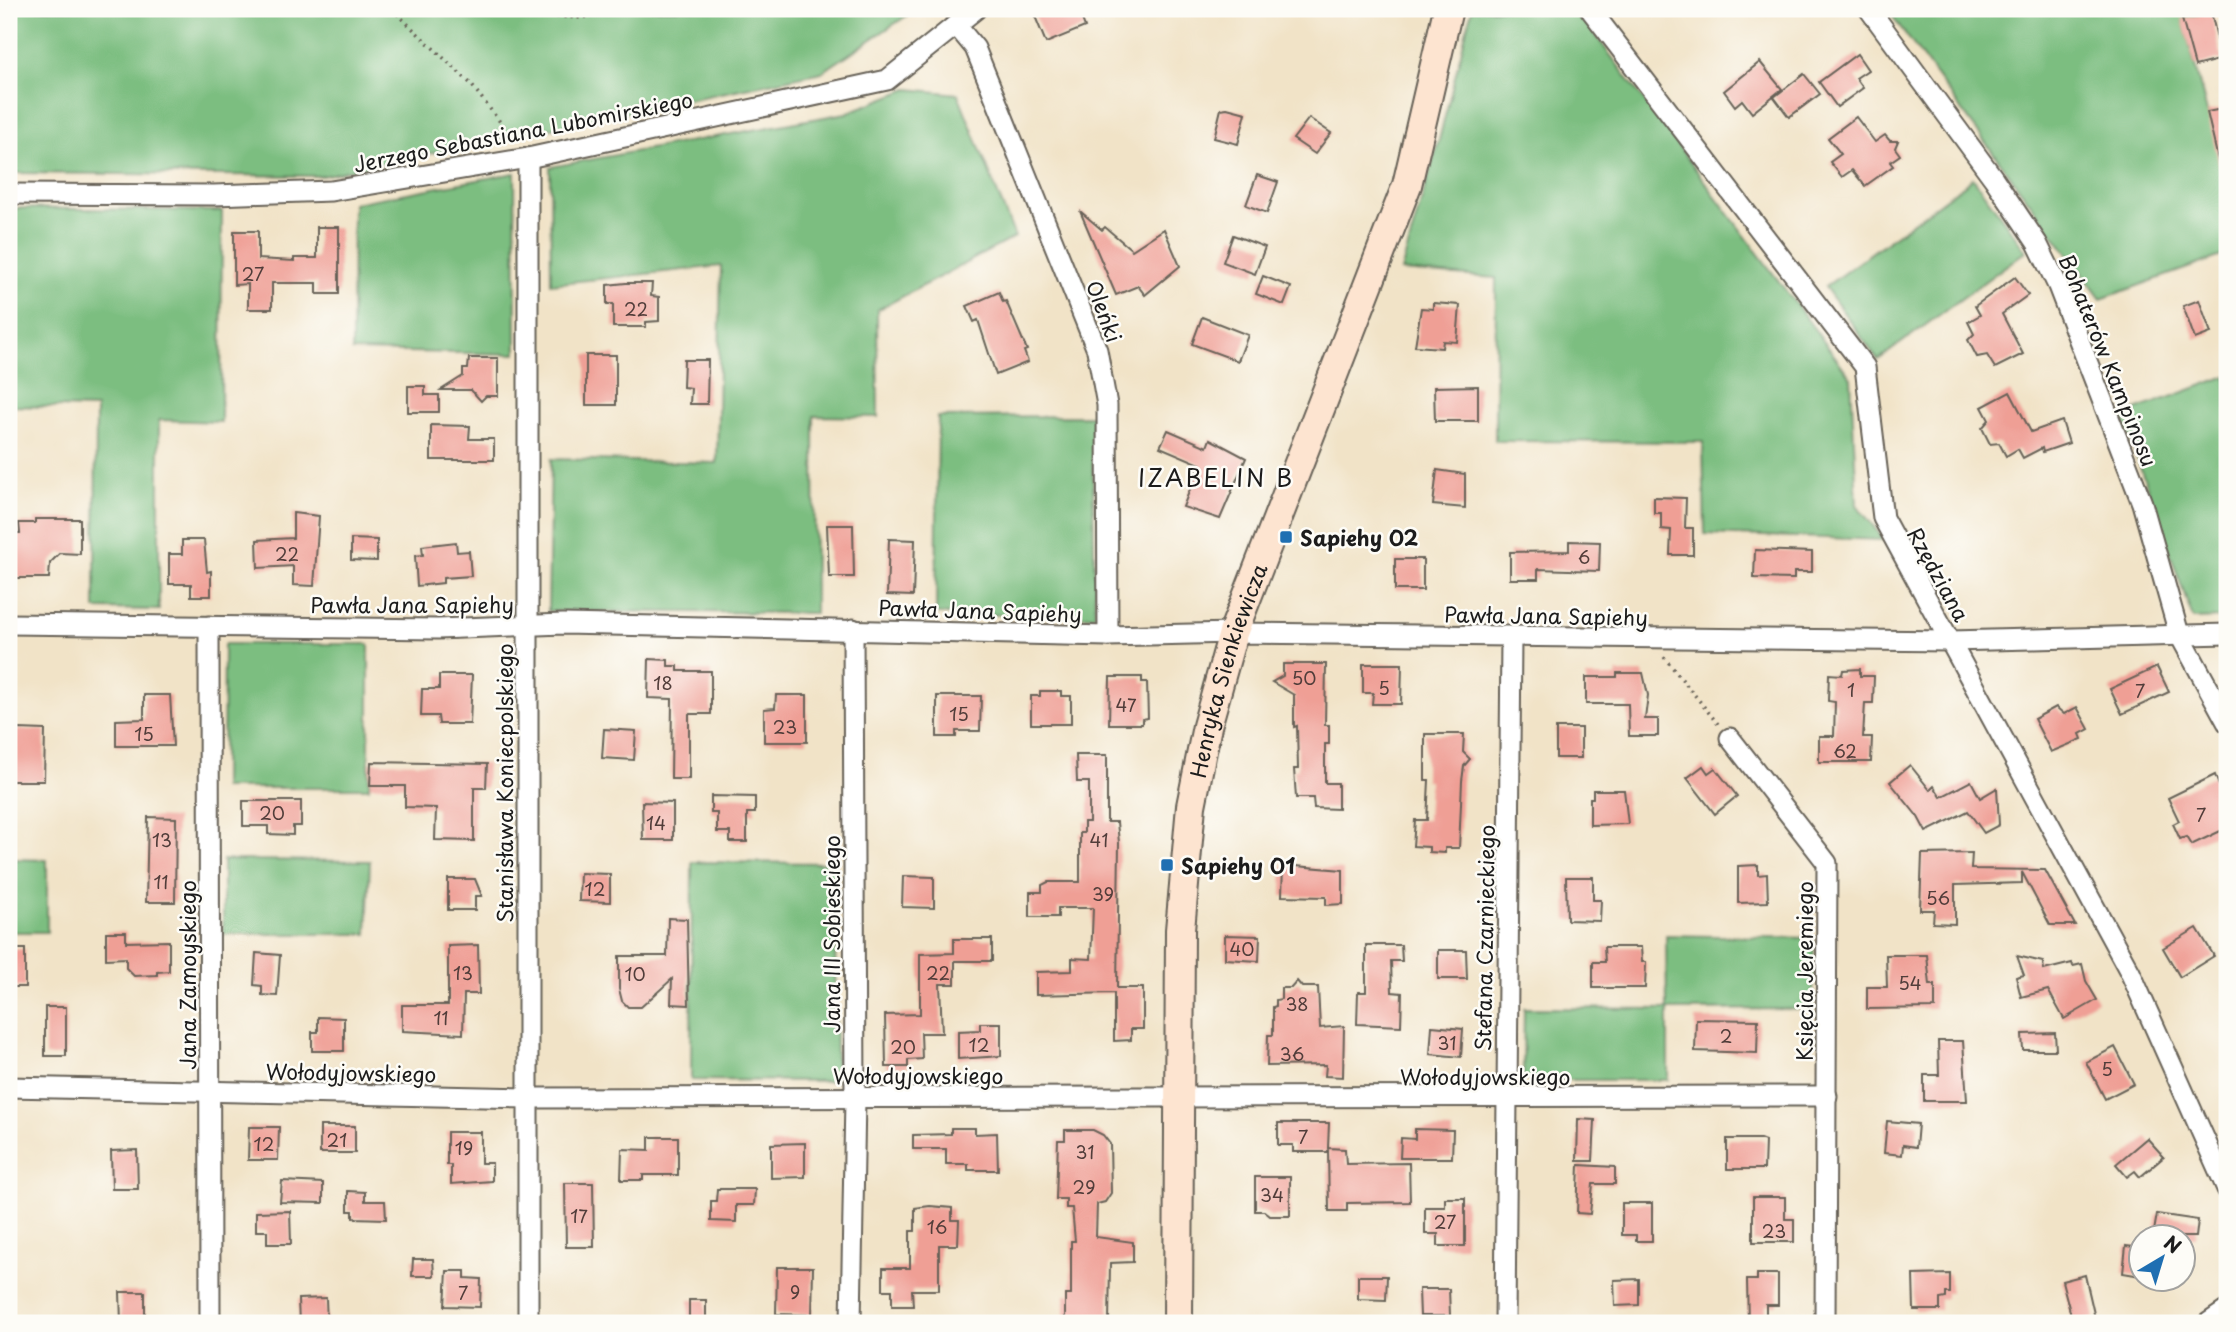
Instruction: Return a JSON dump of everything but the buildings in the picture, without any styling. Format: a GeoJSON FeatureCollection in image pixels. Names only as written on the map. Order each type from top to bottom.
{"type":"FeatureCollection","features":[{"type":"Feature","properties":{"kind":"street","name":"Jerzego Sebastiana Lubomirskiego"},"geometry":{"type":"LineString","coordinates":[[9,194],[214,195],[331,191],[528,159],[887,80],[976,9]]}},
{"type":"Feature","properties":{"kind":"street","name":"Henryka Sienkiewicza"},"geometry":{"type":"LineString","coordinates":[[1178,1323],[1180,930],[1183,871],[1207,726],[1233,634],[1407,185],[1448,9]]}},
{"type":"Feature","properties":{"kind":"street","name":"Rzędziana"},"geometry":{"type":"LineString","coordinates":[[1590,9],[1865,368],[1883,519],[2130,972],[2227,1189]]}},
{"type":"Feature","properties":{"kind":"street","name":"Bohaterów Kampinosu"},"geometry":{"type":"LineString","coordinates":[[1870,9],[1994,179],[2037,243],[2058,286],[2142,503],[2179,634],[2227,722]]}},
{"type":"Feature","properties":{"kind":"street","name":"Oleńki"},"geometry":{"type":"LineString","coordinates":[[956,25],[975,48],[1097,350],[1107,405],[1108,636]]}},
{"type":"Feature","properties":{"kind":"street","name":"Stanisława Koniecpolskiego"},"geometry":{"type":"LineString","coordinates":[[528,159],[528,1323]]}},
{"type":"Feature","properties":{"kind":"street","name":"Pawła Jana Sapiehy"},"geometry":{"type":"LineString","coordinates":[[9,624],[527,627],[563,624],[1108,636],[1233,634],[1950,641],[2227,634]]}},
{"type":"Feature","properties":{"kind":"street","name":"Jana Zamoyskiego"},"geometry":{"type":"LineString","coordinates":[[209,626],[210,1323]]}},
{"type":"Feature","properties":{"kind":"street","name":"Jana III Sobieskiego"},"geometry":{"type":"LineString","coordinates":[[850,1323],[855,1098],[853,629]]}},
{"type":"Feature","properties":{"kind":"street","name":"Stefana Czarnieckiego"},"geometry":{"type":"LineString","coordinates":[[1505,1323],[1511,638]]}},
{"type":"Feature","properties":{"kind":"street","name":"Księcia Jeremiego"},"geometry":{"type":"LineString","coordinates":[[1730,738],[1827,863],[1825,1323]]}},
{"type":"Feature","properties":{"kind":"street","name":"Wołodyjowskiego"},"geometry":{"type":"LineString","coordinates":[[9,1087],[527,1098],[1505,1099],[1827,1096]]}},
{"type":"Feature","properties":{"kind":"street"},"geometry":{"type":"LineString","coordinates":[[2208,1323],[2227,1310]]}},
{"type":"Feature","properties":{"kind":"path"},"geometry":{"type":"LineString","coordinates":[[392,9],[471,83],[528,159]]}},
{"type":"Feature","properties":{"kind":"path"},"geometry":{"type":"LineString","coordinates":[[452,9],[581,18],[640,9]]}},
{"type":"Feature","properties":{"kind":"path"},"geometry":{"type":"LineString","coordinates":[[1649,639],[1730,738]]}},
{"type":"Feature","properties":{"kind":"green space"},"geometry":{"type":"Polygon","coordinates":[[[9,9],[917,9],[822,72],[322,176],[9,173],[9,9]]]}},
{"type":"Feature","properties":{"kind":"green space"},"geometry":{"type":"Polygon","coordinates":[[[1472,9],[1576,9],[1851,378],[1857,505],[1884,540],[1705,534],[1703,442],[1495,441],[1496,278],[1401,271],[1439,140],[1472,9]]]}},
{"type":"Feature","properties":{"kind":"green space"},"geometry":{"type":"Polygon","coordinates":[[[1887,9],[2201,9],[2202,14],[2183,20],[2207,112],[2227,157],[2227,254],[2101,299],[1887,9]]]}},
{"type":"Feature","properties":{"kind":"green space"},"geometry":{"type":"Polygon","coordinates":[[[908,89],[958,94],[1015,237],[877,310],[878,417],[814,416],[815,613],[548,611],[551,459],[717,463],[721,266],[551,284],[550,167],[846,113],[908,89]]]}},
{"type":"Feature","properties":{"kind":"green space"},"geometry":{"type":"Polygon","coordinates":[[[515,173],[516,354],[352,351],[353,203],[515,173]]]}},
{"type":"Feature","properties":{"kind":"green space"},"geometry":{"type":"Polygon","coordinates":[[[1973,178],[2026,251],[1878,360],[1825,287],[1973,178]]]}},
{"type":"Feature","properties":{"kind":"green space"},"geometry":{"type":"Polygon","coordinates":[[[9,208],[222,211],[221,422],[159,420],[159,610],[95,609],[96,408],[9,406],[9,208]]]}},
{"type":"Feature","properties":{"kind":"green space"},"geometry":{"type":"Polygon","coordinates":[[[2227,376],[2227,618],[2193,619],[2122,415],[2227,376]]]}},
{"type":"Feature","properties":{"kind":"green space"},"geometry":{"type":"Polygon","coordinates":[[[1092,416],[1095,616],[936,614],[938,417],[1092,416]]]}},
{"type":"Feature","properties":{"kind":"green space"},"geometry":{"type":"Polygon","coordinates":[[[224,644],[369,644],[369,788],[223,788],[224,644]]]}},
{"type":"Feature","properties":{"kind":"green space"},"geometry":{"type":"Polygon","coordinates":[[[9,859],[47,860],[47,932],[9,932],[9,859]]]}},
{"type":"Feature","properties":{"kind":"green space"},"geometry":{"type":"Polygon","coordinates":[[[223,860],[370,861],[367,934],[223,934],[223,860]]]}},
{"type":"Feature","properties":{"kind":"green space"},"geometry":{"type":"Polygon","coordinates":[[[692,862],[835,863],[836,1081],[691,1080],[692,862]]]}},
{"type":"Feature","properties":{"kind":"green space"},"geometry":{"type":"Polygon","coordinates":[[[1666,935],[1814,938],[1813,1009],[1668,1010],[1668,1080],[1523,1080],[1524,1008],[1667,1009],[1666,935]]]}},
{"type":"Feature","properties":{"kind":"place","name":"Sapiehy 02"},"geometry":{"type":"Point","coordinates":[1286,537]}},
{"type":"Feature","properties":{"kind":"place","name":"Sapiehy 01"},"geometry":{"type":"Point","coordinates":[1167,865]}},
{"type":"Feature","properties":{"kind":"district","name":"IZABELIN B"},"geometry":{"type":"Point","coordinates":[1216,477]}}]}
